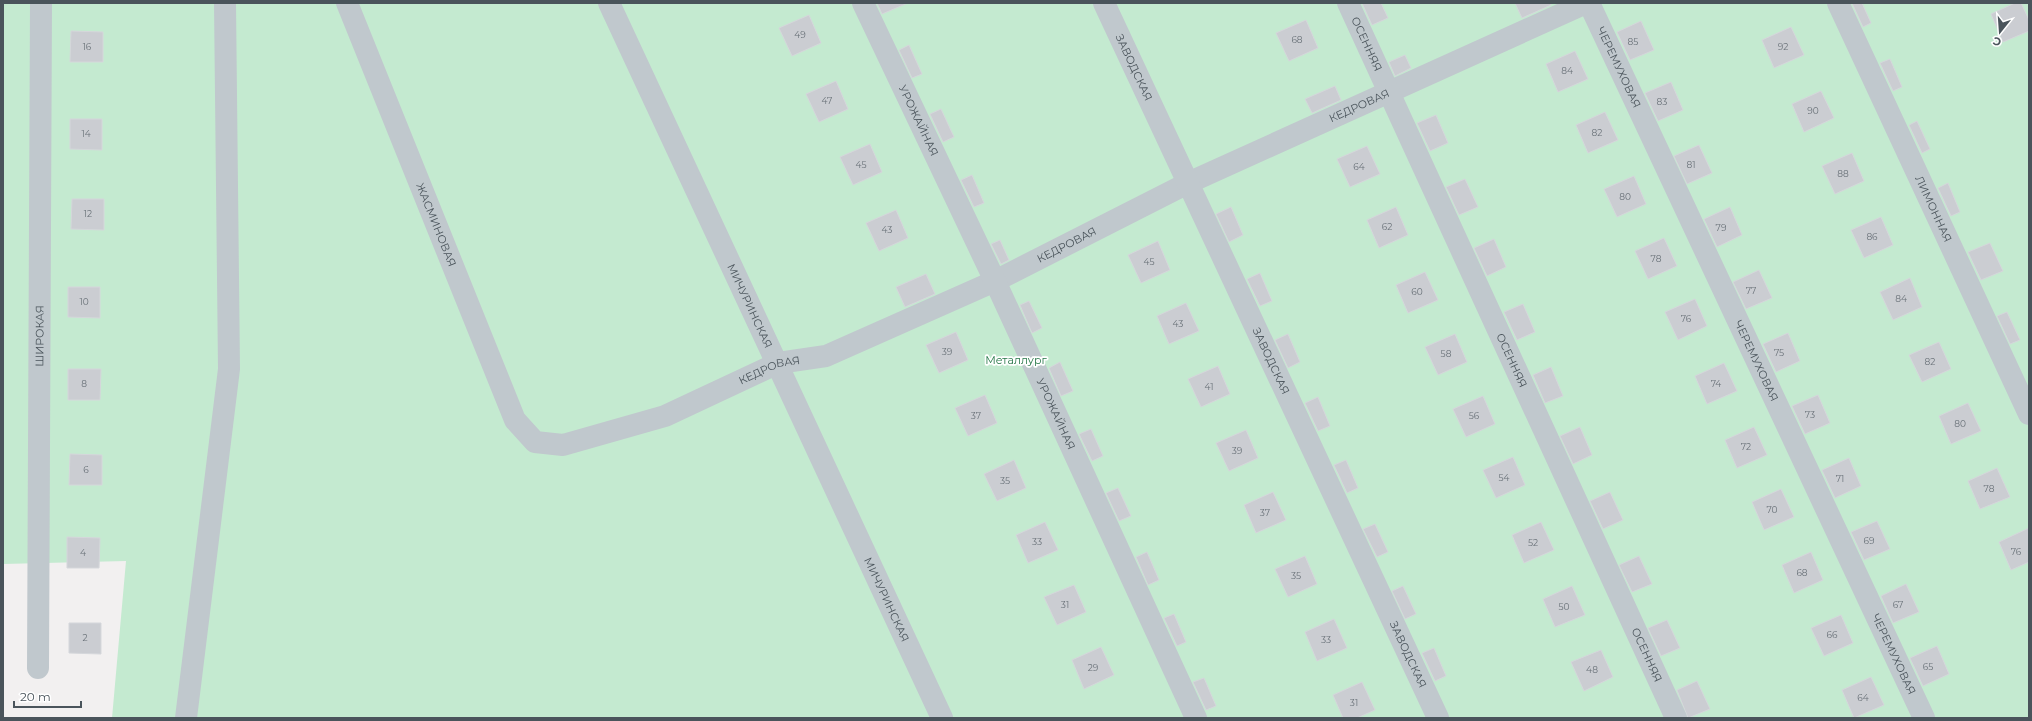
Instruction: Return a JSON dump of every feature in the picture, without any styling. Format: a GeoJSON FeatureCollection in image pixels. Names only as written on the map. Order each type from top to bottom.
{"type":"FeatureCollection","features":[{"type":"Feature","properties":{"kind":"street","name":"ШИРОКАЯ"},"geometry":{"type":"LineString","coordinates":[[38,668],[41,3]]}},
{"type":"Feature","properties":{"kind":"street"},"geometry":{"type":"LineString","coordinates":[[186,718],[229,369],[225,3]]}},
{"type":"Feature","properties":{"kind":"street","name":"ЖАСМИНОВАЯ"},"geometry":{"type":"LineString","coordinates":[[347,3],[515,420],[535,442]]}},
{"type":"Feature","properties":{"kind":"street","name":"МИЧУРИНСКАЯ"},"geometry":{"type":"LineString","coordinates":[[609,3],[778,363],[942,718]]}},
{"type":"Feature","properties":{"kind":"street","name":"УРОЖАЙНАЯ"},"geometry":{"type":"LineString","coordinates":[[863,3],[995,281],[1196,718]]}},
{"type":"Feature","properties":{"kind":"street","name":"ЗАВОДСКАЯ"},"geometry":{"type":"LineString","coordinates":[[1104,3],[1438,718]]}},
{"type":"Feature","properties":{"kind":"street","name":"ОСЕННЯЯ"},"geometry":{"type":"LineString","coordinates":[[1348,3],[1676,718]]}},
{"type":"Feature","properties":{"kind":"street","name":"КЕДРОВАЯ"},"geometry":{"type":"LineString","coordinates":[[535,442],[563,446],[665,416],[778,363],[826,356],[995,281],[1188,183],[1388,91],[1586,3]]}},
{"type":"Feature","properties":{"kind":"street","name":"ЧЕРЕМУХОВАЯ"},"geometry":{"type":"LineString","coordinates":[[1589,3],[1924,718]]}},
{"type":"Feature","properties":{"kind":"street","name":"ЛИМОННАЯ"},"geometry":{"type":"LineString","coordinates":[[1838,3],[2029,414]]}},
{"type":"Feature","properties":{"kind":"green space","name":"Металлург"},"geometry":{"type":"Polygon","coordinates":[[[3,3],[2029,3],[2029,718],[112,718],[126,561],[3,564],[3,3]]]}},
{"type":"Feature","properties":{"kind":"building"},"geometry":{"type":"Polygon","coordinates":[[[877,3],[908,3],[882,14],[877,3]]]}},
{"type":"Feature","properties":{"kind":"building"},"geometry":{"type":"Polygon","coordinates":[[[1362,3],[1381,3],[1388,18],[1372,25],[1362,3]]]}},
{"type":"Feature","properties":{"kind":"building"},"geometry":{"type":"Polygon","coordinates":[[[1515,3],[1550,3],[1551,5],[1522,18],[1515,3]]]}},
{"type":"Feature","properties":{"kind":"building"},"geometry":{"type":"Polygon","coordinates":[[[1852,3],[1862,3],[1871,23],[1863,27],[1852,3]]]}},
{"type":"Feature","properties":{"kind":"building"},"geometry":{"type":"Polygon","coordinates":[[[2015,3],[2021,3],[2029,20],[2029,31],[2003,42],[1991,14],[2015,3]]]}},
{"type":"Feature","properties":{"kind":"building"},"geometry":{"type":"Polygon","coordinates":[[[809,15],[821,43],[792,56],[779,28],[809,15]]]}},
{"type":"Feature","properties":{"kind":"building"},"geometry":{"type":"Polygon","coordinates":[[[1306,20],[1318,48],[1289,61],[1276,33],[1306,20]]]}},
{"type":"Feature","properties":{"kind":"building"},"geometry":{"type":"Polygon","coordinates":[[[1641,21],[1654,50],[1630,60],[1617,32],[1641,21]]]}},
{"type":"Feature","properties":{"kind":"building"},"geometry":{"type":"Polygon","coordinates":[[[1791,27],[1804,55],[1774,68],[1762,40],[1791,27]]]}},
{"type":"Feature","properties":{"kind":"building"},"geometry":{"type":"Polygon","coordinates":[[[71,31],[103,32],[103,62],[70,62],[71,31]]]}},
{"type":"Feature","properties":{"kind":"building"},"geometry":{"type":"Polygon","coordinates":[[[909,45],[922,74],[912,78],[899,50],[909,45]]]}},
{"type":"Feature","properties":{"kind":"building"},"geometry":{"type":"Polygon","coordinates":[[[1575,51],[1588,79],[1558,92],[1546,64],[1575,51]]]}},
{"type":"Feature","properties":{"kind":"building"},"geometry":{"type":"Polygon","coordinates":[[[1405,55],[1411,68],[1395,76],[1389,62],[1405,55]]]}},
{"type":"Feature","properties":{"kind":"building"},"geometry":{"type":"Polygon","coordinates":[[[1890,59],[1902,87],[1893,91],[1880,63],[1890,59]]]}},
{"type":"Feature","properties":{"kind":"building"},"geometry":{"type":"Polygon","coordinates":[[[836,81],[848,109],[819,122],[806,94],[836,81]]]}},
{"type":"Feature","properties":{"kind":"building"},"geometry":{"type":"Polygon","coordinates":[[[1671,82],[1683,110],[1658,121],[1645,93],[1671,82]]]}},
{"type":"Feature","properties":{"kind":"building"},"geometry":{"type":"Polygon","coordinates":[[[1335,86],[1341,100],[1312,113],[1305,99],[1335,86]]]}},
{"type":"Feature","properties":{"kind":"building"},"geometry":{"type":"Polygon","coordinates":[[[1821,91],[1834,118],[1804,132],[1792,104],[1821,91]]]}},
{"type":"Feature","properties":{"kind":"building"},"geometry":{"type":"Polygon","coordinates":[[[941,109],[954,137],[943,142],[930,114],[941,109]]]}},
{"type":"Feature","properties":{"kind":"building"},"geometry":{"type":"Polygon","coordinates":[[[1605,112],[1618,140],[1588,153],[1576,125],[1605,112]]]}},
{"type":"Feature","properties":{"kind":"building"},"geometry":{"type":"Polygon","coordinates":[[[1436,115],[1448,143],[1430,151],[1417,123],[1436,115]]]}},
{"type":"Feature","properties":{"kind":"building"},"geometry":{"type":"Polygon","coordinates":[[[70,119],[102,119],[102,150],[70,149],[70,119]]]}},
{"type":"Feature","properties":{"kind":"building"},"geometry":{"type":"Polygon","coordinates":[[[1917,121],[1930,149],[1922,153],[1909,125],[1917,121]]]}},
{"type":"Feature","properties":{"kind":"building"},"geometry":{"type":"Polygon","coordinates":[[[870,144],[882,172],[853,185],[840,157],[870,144]]]}},
{"type":"Feature","properties":{"kind":"building"},"geometry":{"type":"Polygon","coordinates":[[[1699,145],[1712,173],[1687,184],[1674,156],[1699,145]]]}},
{"type":"Feature","properties":{"kind":"building"},"geometry":{"type":"Polygon","coordinates":[[[1367,146],[1380,174],[1350,187],[1337,159],[1367,146]]]}},
{"type":"Feature","properties":{"kind":"building"},"geometry":{"type":"Polygon","coordinates":[[[1852,153],[1864,181],[1835,194],[1822,166],[1852,153]]]}},
{"type":"Feature","properties":{"kind":"building"},"geometry":{"type":"Polygon","coordinates":[[[972,175],[984,203],[974,207],[961,180],[972,175]]]}},
{"type":"Feature","properties":{"kind":"building"},"geometry":{"type":"Polygon","coordinates":[[[1634,176],[1646,204],[1617,217],[1604,189],[1634,176]]]}},
{"type":"Feature","properties":{"kind":"building"},"geometry":{"type":"Polygon","coordinates":[[[1465,179],[1478,207],[1459,215],[1446,187],[1465,179]]]}},
{"type":"Feature","properties":{"kind":"building"},"geometry":{"type":"Polygon","coordinates":[[[1948,183],[1960,212],[1951,216],[1938,188],[1948,183]]]}},
{"type":"Feature","properties":{"kind":"building"},"geometry":{"type":"Polygon","coordinates":[[[72,199],[104,199],[104,230],[71,229],[72,199]]]}},
{"type":"Feature","properties":{"kind":"building"},"geometry":{"type":"Polygon","coordinates":[[[1231,207],[1243,235],[1229,242],[1216,214],[1231,207]]]}},
{"type":"Feature","properties":{"kind":"building"},"geometry":{"type":"Polygon","coordinates":[[[1396,207],[1408,235],[1379,248],[1367,220],[1396,207]]]}},
{"type":"Feature","properties":{"kind":"building"},"geometry":{"type":"Polygon","coordinates":[[[1730,207],[1742,235],[1717,247],[1704,219],[1730,207]]]}},
{"type":"Feature","properties":{"kind":"building"},"geometry":{"type":"Polygon","coordinates":[[[896,210],[908,238],[879,251],[866,223],[896,210]]]}},
{"type":"Feature","properties":{"kind":"building"},"geometry":{"type":"Polygon","coordinates":[[[1881,217],[1893,245],[1864,258],[1851,230],[1881,217]]]}},
{"type":"Feature","properties":{"kind":"building"},"geometry":{"type":"Polygon","coordinates":[[[1664,238],[1677,266],[1648,279],[1635,251],[1664,238]]]}},
{"type":"Feature","properties":{"kind":"building"},"geometry":{"type":"Polygon","coordinates":[[[1494,239],[1506,267],[1487,276],[1474,248],[1494,239]]]}},
{"type":"Feature","properties":{"kind":"building"},"geometry":{"type":"Polygon","coordinates":[[[1000,240],[1009,260],[1001,264],[991,244],[1000,240]]]}},
{"type":"Feature","properties":{"kind":"building"},"geometry":{"type":"Polygon","coordinates":[[[1158,241],[1170,270],[1141,283],[1128,255],[1158,241]]]}},
{"type":"Feature","properties":{"kind":"building"},"geometry":{"type":"Polygon","coordinates":[[[1990,243],[2003,271],[1981,280],[1968,252],[1990,243]]]}},
{"type":"Feature","properties":{"kind":"building"},"geometry":{"type":"Polygon","coordinates":[[[1759,270],[1772,298],[1746,309],[1733,282],[1759,270]]]}},
{"type":"Feature","properties":{"kind":"building"},"geometry":{"type":"Polygon","coordinates":[[[1425,272],[1438,300],[1408,313],[1396,285],[1425,272]]]}},
{"type":"Feature","properties":{"kind":"building"},"geometry":{"type":"Polygon","coordinates":[[[1260,273],[1272,301],[1260,306],[1247,279],[1260,273]]]}},
{"type":"Feature","properties":{"kind":"building"},"geometry":{"type":"Polygon","coordinates":[[[926,274],[935,294],[905,307],[896,287],[926,274]]]}},
{"type":"Feature","properties":{"kind":"building"},"geometry":{"type":"Polygon","coordinates":[[[1910,278],[1922,307],[1893,320],[1880,292],[1910,278]]]}},
{"type":"Feature","properties":{"kind":"building"},"geometry":{"type":"Polygon","coordinates":[[[68,287],[100,287],[100,318],[68,317],[68,287]]]}},
{"type":"Feature","properties":{"kind":"building"},"geometry":{"type":"Polygon","coordinates":[[[1695,299],[1707,326],[1678,340],[1665,312],[1695,299]]]}},
{"type":"Feature","properties":{"kind":"building"},"geometry":{"type":"Polygon","coordinates":[[[1029,301],[1042,328],[1032,333],[1020,305],[1029,301]]]}},
{"type":"Feature","properties":{"kind":"building"},"geometry":{"type":"Polygon","coordinates":[[[1186,303],[1199,331],[1169,344],[1157,316],[1186,303]]]}},
{"type":"Feature","properties":{"kind":"building"},"geometry":{"type":"Polygon","coordinates":[[[1523,304],[1535,332],[1517,340],[1504,312],[1523,304]]]}},
{"type":"Feature","properties":{"kind":"building"},"geometry":{"type":"Polygon","coordinates":[[[2007,312],[2020,340],[2010,344],[1997,316],[2007,312]]]}},
{"type":"Feature","properties":{"kind":"building"},"geometry":{"type":"Polygon","coordinates":[[[956,332],[968,360],[939,373],[926,345],[956,332]]]}},
{"type":"Feature","properties":{"kind":"building"},"geometry":{"type":"Polygon","coordinates":[[[1788,333],[1800,361],[1776,372],[1763,344],[1788,333]]]}},
{"type":"Feature","properties":{"kind":"building"},"geometry":{"type":"Polygon","coordinates":[[[1288,334],[1300,362],[1288,368],[1275,340],[1288,334]]]}},
{"type":"Feature","properties":{"kind":"building"},"geometry":{"type":"Polygon","coordinates":[[[1455,334],[1467,362],[1438,375],[1425,347],[1455,334]]]}},
{"type":"Feature","properties":{"kind":"building"},"geometry":{"type":"Polygon","coordinates":[[[1939,342],[1951,369],[1922,382],[1909,355],[1939,342]]]}},
{"type":"Feature","properties":{"kind":"building"},"geometry":{"type":"Polygon","coordinates":[[[1060,362],[1073,391],[1061,396],[1049,368],[1060,362]]]}},
{"type":"Feature","properties":{"kind":"building"},"geometry":{"type":"Polygon","coordinates":[[[1724,363],[1737,391],[1707,404],[1695,376],[1724,363]]]}},
{"type":"Feature","properties":{"kind":"building"},"geometry":{"type":"Polygon","coordinates":[[[1218,366],[1230,394],[1201,407],[1188,379],[1218,366]]]}},
{"type":"Feature","properties":{"kind":"building"},"geometry":{"type":"Polygon","coordinates":[[[1551,367],[1563,396],[1545,403],[1533,375],[1551,367]]]}},
{"type":"Feature","properties":{"kind":"building"},"geometry":{"type":"Polygon","coordinates":[[[68,369],[101,369],[100,400],[68,400],[68,369]]]}},
{"type":"Feature","properties":{"kind":"building"},"geometry":{"type":"Polygon","coordinates":[[[985,395],[997,423],[968,436],[955,408],[985,395]]]}},
{"type":"Feature","properties":{"kind":"building"},"geometry":{"type":"Polygon","coordinates":[[[1818,395],[1830,423],[1805,434],[1792,406],[1818,395]]]}},
{"type":"Feature","properties":{"kind":"building"},"geometry":{"type":"Polygon","coordinates":[[[1483,396],[1495,424],[1466,437],[1453,409],[1483,396]]]}},
{"type":"Feature","properties":{"kind":"building"},"geometry":{"type":"Polygon","coordinates":[[[1318,397],[1330,426],[1318,431],[1305,403],[1318,397]]]}},
{"type":"Feature","properties":{"kind":"building"},"geometry":{"type":"Polygon","coordinates":[[[1968,403],[1981,431],[1951,444],[1939,416],[1968,403]]]}},
{"type":"Feature","properties":{"kind":"building"},"geometry":{"type":"Polygon","coordinates":[[[1580,427],[1592,455],[1573,464],[1560,436],[1580,427]]]}},
{"type":"Feature","properties":{"kind":"building"},"geometry":{"type":"Polygon","coordinates":[[[1754,427],[1767,455],[1737,468],[1725,440],[1754,427]]]}},
{"type":"Feature","properties":{"kind":"building"},"geometry":{"type":"Polygon","coordinates":[[[1091,429],[1103,456],[1092,461],[1079,434],[1091,429]]]}},
{"type":"Feature","properties":{"kind":"building"},"geometry":{"type":"Polygon","coordinates":[[[1246,430],[1258,458],[1229,471],[1216,443],[1246,430]]]}},
{"type":"Feature","properties":{"kind":"building"},"geometry":{"type":"Polygon","coordinates":[[[70,454],[102,455],[102,485],[69,485],[70,454]]]}},
{"type":"Feature","properties":{"kind":"building"},"geometry":{"type":"Polygon","coordinates":[[[1513,457],[1525,485],[1496,498],[1483,470],[1513,457]]]}},
{"type":"Feature","properties":{"kind":"building"},"geometry":{"type":"Polygon","coordinates":[[[1849,458],[1861,486],[1835,498],[1822,470],[1849,458]]]}},
{"type":"Feature","properties":{"kind":"building"},"geometry":{"type":"Polygon","coordinates":[[[1014,460],[1026,488],[997,501],[984,474],[1014,460]]]}},
{"type":"Feature","properties":{"kind":"building"},"geometry":{"type":"Polygon","coordinates":[[[1346,460],[1358,488],[1347,493],[1334,465],[1346,460]]]}},
{"type":"Feature","properties":{"kind":"building"},"geometry":{"type":"Polygon","coordinates":[[[1997,468],[2010,497],[1980,509],[1968,481],[1997,468]]]}},
{"type":"Feature","properties":{"kind":"building"},"geometry":{"type":"Polygon","coordinates":[[[1118,488],[1131,516],[1119,521],[1106,493],[1118,488]]]}},
{"type":"Feature","properties":{"kind":"building"},"geometry":{"type":"Polygon","coordinates":[[[1781,489],[1794,517],[1764,530],[1752,502],[1781,489]]]}},
{"type":"Feature","properties":{"kind":"building"},"geometry":{"type":"Polygon","coordinates":[[[1273,492],[1286,520],[1256,533],[1244,505],[1273,492]]]}},
{"type":"Feature","properties":{"kind":"building"},"geometry":{"type":"Polygon","coordinates":[[[1610,492],[1623,520],[1603,529],[1590,501],[1610,492]]]}},
{"type":"Feature","properties":{"kind":"building"},"geometry":{"type":"Polygon","coordinates":[[[1877,521],[1890,549],[1864,560],[1851,532],[1877,521]]]}},
{"type":"Feature","properties":{"kind":"building"},"geometry":{"type":"Polygon","coordinates":[[[1045,522],[1058,550],[1028,563],[1016,535],[1045,522]]]}},
{"type":"Feature","properties":{"kind":"building"},"geometry":{"type":"Polygon","coordinates":[[[1541,522],[1554,550],[1524,563],[1512,535],[1541,522]]]}},
{"type":"Feature","properties":{"kind":"building"},"geometry":{"type":"Polygon","coordinates":[[[1375,524],[1388,552],[1377,557],[1363,529],[1375,524]]]}},
{"type":"Feature","properties":{"kind":"building"},"geometry":{"type":"Polygon","coordinates":[[[2029,528],[2029,562],[2011,570],[1999,542],[2029,528]]]}},
{"type":"Feature","properties":{"kind":"building"},"geometry":{"type":"Polygon","coordinates":[[[67,537],[100,538],[99,568],[67,568],[67,537]]]}},
{"type":"Feature","properties":{"kind":"building"},"geometry":{"type":"Polygon","coordinates":[[[1147,552],[1159,580],[1148,585],[1136,557],[1147,552]]]}},
{"type":"Feature","properties":{"kind":"building"},"geometry":{"type":"Polygon","coordinates":[[[1811,552],[1823,580],[1794,593],[1782,565],[1811,552]]]}},
{"type":"Feature","properties":{"kind":"building"},"geometry":{"type":"Polygon","coordinates":[[[1305,556],[1317,584],[1288,597],[1275,569],[1305,556]]]}},
{"type":"Feature","properties":{"kind":"building"},"geometry":{"type":"Polygon","coordinates":[[[1639,556],[1652,584],[1632,592],[1619,565],[1639,556]]]}},
{"type":"Feature","properties":{"kind":"building"},"geometry":{"type":"Polygon","coordinates":[[[1906,584],[1919,612],[1893,623],[1881,596],[1906,584]]]}},
{"type":"Feature","properties":{"kind":"building"},"geometry":{"type":"Polygon","coordinates":[[[1074,585],[1086,612],[1057,625],[1044,597],[1074,585]]]}},
{"type":"Feature","properties":{"kind":"building"},"geometry":{"type":"Polygon","coordinates":[[[1403,586],[1416,614],[1405,619],[1392,591],[1403,586]]]}},
{"type":"Feature","properties":{"kind":"building"},"geometry":{"type":"Polygon","coordinates":[[[1572,586],[1585,615],[1555,627],[1543,599],[1572,586]]]}},
{"type":"Feature","properties":{"kind":"building"},"geometry":{"type":"Polygon","coordinates":[[[1174,614],[1186,642],[1177,646],[1164,618],[1174,614]]]}},
{"type":"Feature","properties":{"kind":"building"},"geometry":{"type":"Polygon","coordinates":[[[1841,615],[1853,643],[1824,656],[1811,628],[1841,615]]]}},
{"type":"Feature","properties":{"kind":"building"},"geometry":{"type":"Polygon","coordinates":[[[1334,619],[1347,648],[1317,661],[1305,632],[1334,619]]]}},
{"type":"Feature","properties":{"kind":"building"},"geometry":{"type":"Polygon","coordinates":[[[1667,620],[1680,648],[1661,656],[1648,628],[1667,620]]]}},
{"type":"Feature","properties":{"kind":"building"},"geometry":{"type":"Polygon","coordinates":[[[69,623],[101,623],[101,654],[69,653],[69,623]]]}},
{"type":"Feature","properties":{"kind":"building"},"geometry":{"type":"Polygon","coordinates":[[[1937,646],[1949,674],[1923,686],[1910,658],[1937,646]]]}},
{"type":"Feature","properties":{"kind":"building"},"geometry":{"type":"Polygon","coordinates":[[[1101,647],[1114,675],[1084,689],[1072,660],[1101,647]]]}},
{"type":"Feature","properties":{"kind":"building"},"geometry":{"type":"Polygon","coordinates":[[[1434,648],[1446,676],[1435,681],[1422,653],[1434,648]]]}},
{"type":"Feature","properties":{"kind":"building"},"geometry":{"type":"Polygon","coordinates":[[[1601,650],[1613,677],[1584,691],[1571,662],[1601,650]]]}},
{"type":"Feature","properties":{"kind":"building"},"geometry":{"type":"Polygon","coordinates":[[[1871,677],[1884,705],[1854,718],[1842,690],[1871,677]]]}},
{"type":"Feature","properties":{"kind":"building"},"geometry":{"type":"Polygon","coordinates":[[[1204,678],[1216,706],[1206,710],[1193,682],[1204,678]]]}},
{"type":"Feature","properties":{"kind":"building"},"geometry":{"type":"Polygon","coordinates":[[[1697,681],[1710,709],[1688,718],[1677,690],[1697,681]]]}},
{"type":"Feature","properties":{"kind":"building"},"geometry":{"type":"Polygon","coordinates":[[[1362,682],[1375,710],[1357,718],[1343,718],[1333,695],[1362,682]]]}}]}
